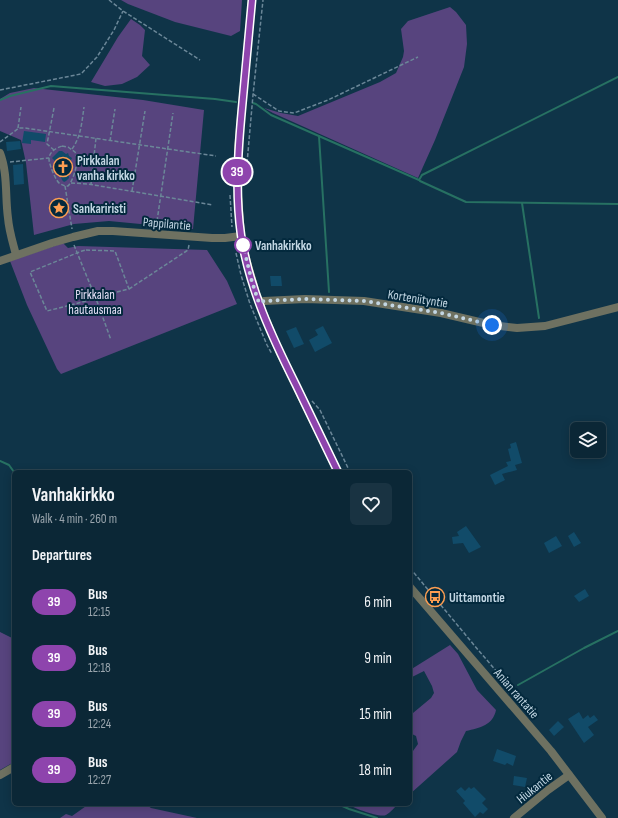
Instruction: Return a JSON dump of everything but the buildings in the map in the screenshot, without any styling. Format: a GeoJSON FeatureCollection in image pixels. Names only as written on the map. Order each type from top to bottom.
{"type":"FeatureCollection","features":[{"type":"Feature","properties":{"kind":"street"},"geometry":{"type":"LineString","coordinates":[[252,0],[237,166],[238,208],[241,236],[246,262],[259,303],[279,351],[337,470]]}},
{"type":"Feature","properties":{"kind":"street"},"geometry":{"type":"LineString","coordinates":[[0,153],[4,162],[8,220],[16,255]]}},
{"type":"Feature","properties":{"kind":"street","name":"Pappilantie"},"geometry":{"type":"LineString","coordinates":[[0,261],[52,243],[90,232],[104,230],[190,237],[225,238],[241,236]]}},
{"type":"Feature","properties":{"kind":"street","name":"Korteniityntie"},"geometry":{"type":"LineString","coordinates":[[259,303],[264,301],[305,299],[364,301],[441,313],[492,325],[518,328],[545,326],[618,307]]}},
{"type":"Feature","properties":{"kind":"street","name":"Anian rantatie"},"geometry":{"type":"LineString","coordinates":[[412,589],[551,751],[602,818]]}},
{"type":"Feature","properties":{"kind":"street"},"geometry":{"type":"LineString","coordinates":[[0,775],[12,768]]}},
{"type":"Feature","properties":{"kind":"street","name":"Hiukantie"},"geometry":{"type":"LineString","coordinates":[[514,818],[569,774]]}},
{"type":"Feature","properties":{"kind":"path"},"geometry":{"type":"LineString","coordinates":[[109,0],[123,11],[200,60]]}},
{"type":"Feature","properties":{"kind":"path"},"geometry":{"type":"LineString","coordinates":[[246,181],[262,0]]}},
{"type":"Feature","properties":{"kind":"path"},"geometry":{"type":"LineString","coordinates":[[0,90],[81,74],[97,57],[114,30],[123,11]]}},
{"type":"Feature","properties":{"kind":"path"},"geometry":{"type":"LineString","coordinates":[[244,87],[279,111],[294,113],[328,100],[418,57]]}},
{"type":"Feature","properties":{"kind":"path"},"geometry":{"type":"LineString","coordinates":[[18,128],[21,107]]}},
{"type":"Feature","properties":{"kind":"path"},"geometry":{"type":"LineString","coordinates":[[71,149],[78,136],[84,107]]}},
{"type":"Feature","properties":{"kind":"path"},"geometry":{"type":"LineString","coordinates":[[54,108],[47,144],[54,150]]}},
{"type":"Feature","properties":{"kind":"path"},"geometry":{"type":"LineString","coordinates":[[110,140],[116,109]]}},
{"type":"Feature","properties":{"kind":"path"},"geometry":{"type":"LineString","coordinates":[[132,191],[145,110]]}},
{"type":"Feature","properties":{"kind":"path"},"geometry":{"type":"LineString","coordinates":[[156,221],[173,113]]}},
{"type":"Feature","properties":{"kind":"path"},"geometry":{"type":"LineString","coordinates":[[0,142],[18,128],[25,128],[216,156]]}},
{"type":"Feature","properties":{"kind":"path"},"geometry":{"type":"LineString","coordinates":[[90,184],[96,138]]}},
{"type":"Feature","properties":{"kind":"path"},"geometry":{"type":"LineString","coordinates":[[71,183],[77,159],[75,152],[68,147],[62,146],[54,150],[49,158],[51,168],[58,182],[63,186],[68,186],[71,183],[90,184],[213,205]]}},
{"type":"Feature","properties":{"kind":"path"},"geometry":{"type":"LineString","coordinates":[[4,162],[49,158]]}},
{"type":"Feature","properties":{"kind":"path"},"geometry":{"type":"LineString","coordinates":[[65,186],[76,253],[111,340]]}},
{"type":"Feature","properties":{"kind":"path"},"geometry":{"type":"LineString","coordinates":[[129,289],[115,251],[86,250],[30,272],[47,311],[95,298],[104,294],[129,289],[188,250],[190,237]]}},
{"type":"Feature","properties":{"kind":"path"},"geometry":{"type":"LineString","coordinates":[[311,400],[320,410],[349,470]]}},
{"type":"Feature","properties":{"kind":"path"},"geometry":{"type":"LineString","coordinates":[[412,570],[525,704],[532,718]]}},
{"type":"Feature","properties":{"kind":"green space"},"geometry":{"type":"Polygon","coordinates":[[[121,0],[242,0],[240,31],[231,36],[175,22],[121,0]]]}},
{"type":"Feature","properties":{"kind":"green space"},"geometry":{"type":"Polygon","coordinates":[[[450,7],[466,25],[467,44],[464,67],[418,178],[264,108],[298,116],[380,82],[396,73],[404,51],[401,29],[408,21],[450,7]]]}},
{"type":"Feature","properties":{"kind":"green space"},"geometry":{"type":"Polygon","coordinates":[[[131,19],[145,30],[142,56],[150,65],[137,77],[122,84],[105,86],[91,82],[118,37],[131,19]]]}},
{"type":"Feature","properties":{"kind":"green space"},"geometry":{"type":"Polygon","coordinates":[[[34,88],[143,100],[204,110],[193,229],[109,221],[74,224],[34,235],[26,163],[21,140],[0,131],[0,99],[10,93],[34,88]]]}},
{"type":"Feature","properties":{"kind":"green space","name":"Pirkkalan hautausmaa"},"geometry":{"type":"Polygon","coordinates":[[[63,243],[68,248],[78,246],[207,250],[227,281],[237,304],[61,374],[57,369],[27,305],[10,261],[63,243]]]}},
{"type":"Feature","properties":{"kind":"green space"},"geometry":{"type":"Polygon","coordinates":[[[0,632],[12,638],[12,763],[0,770],[0,632]]]}},
{"type":"Feature","properties":{"kind":"green space"},"geometry":{"type":"Polygon","coordinates":[[[450,645],[458,654],[477,690],[496,710],[492,719],[485,725],[466,731],[457,752],[412,792],[412,751],[418,744],[416,736],[412,734],[412,713],[431,698],[434,693],[424,671],[412,677],[412,669],[450,645]]]}},
{"type":"Feature","properties":{"kind":"green space"},"geometry":{"type":"Polygon","coordinates":[[[86,806],[148,806],[151,808],[197,818],[60,818],[66,814],[72,816],[86,806]]]}},
{"type":"Feature","properties":{"kind":"green space"},"geometry":{"type":"Polygon","coordinates":[[[351,806],[396,806],[388,814],[383,816],[351,806]]]}},
{"type":"Feature","properties":{"kind":"waterway"},"geometry":{"type":"LineString","coordinates":[[253,103],[271,115],[419,180],[422,175],[618,77]]}},
{"type":"Feature","properties":{"kind":"waterway"},"geometry":{"type":"LineString","coordinates":[[0,100],[10,96],[51,86],[236,102]]}},
{"type":"Feature","properties":{"kind":"waterway"},"geometry":{"type":"LineString","coordinates":[[319,136],[329,292]]}},
{"type":"Feature","properties":{"kind":"waterway"},"geometry":{"type":"LineString","coordinates":[[420,181],[466,202],[618,204]]}},
{"type":"Feature","properties":{"kind":"waterway"},"geometry":{"type":"LineString","coordinates":[[522,203],[539,318]]}},
{"type":"Feature","properties":{"kind":"waterway"},"geometry":{"type":"LineString","coordinates":[[0,461],[9,465],[13,470]]}},
{"type":"Feature","properties":{"kind":"waterway"},"geometry":{"type":"LineString","coordinates":[[518,685],[618,631]]}},
{"type":"Feature","properties":{"kind":"waterway"},"geometry":{"type":"LineString","coordinates":[[342,806],[377,818]]}},
{"type":"Feature","properties":{"kind":"bus line","name":"39"},"geometry":{"type":"LineString","coordinates":[[252,0],[237,166],[238,208],[241,236],[246,262],[259,303],[279,351],[337,470]]}},
{"type":"Feature","properties":{"kind":"place","name":"Pirkkalan vanha kirkko"},"geometry":{"type":"Point","coordinates":[63,167]}},
{"type":"Feature","properties":{"kind":"place","name":"Sankariristi"},"geometry":{"type":"Point","coordinates":[59,208]}},
{"type":"Feature","properties":{"kind":"place","name":"Vanhakirkko"},"geometry":{"type":"Point","coordinates":[243,245]}},
{"type":"Feature","properties":{"kind":"place","name":"Uittamontie"},"geometry":{"type":"Point","coordinates":[435,597]}},
{"type":"Feature","properties":{"kind":"route"},"geometry":{"type":"LineString","coordinates":[[243,245],[246,262],[259,303],[264,301],[305,299],[364,301],[441,313],[492,325]]}}]}
